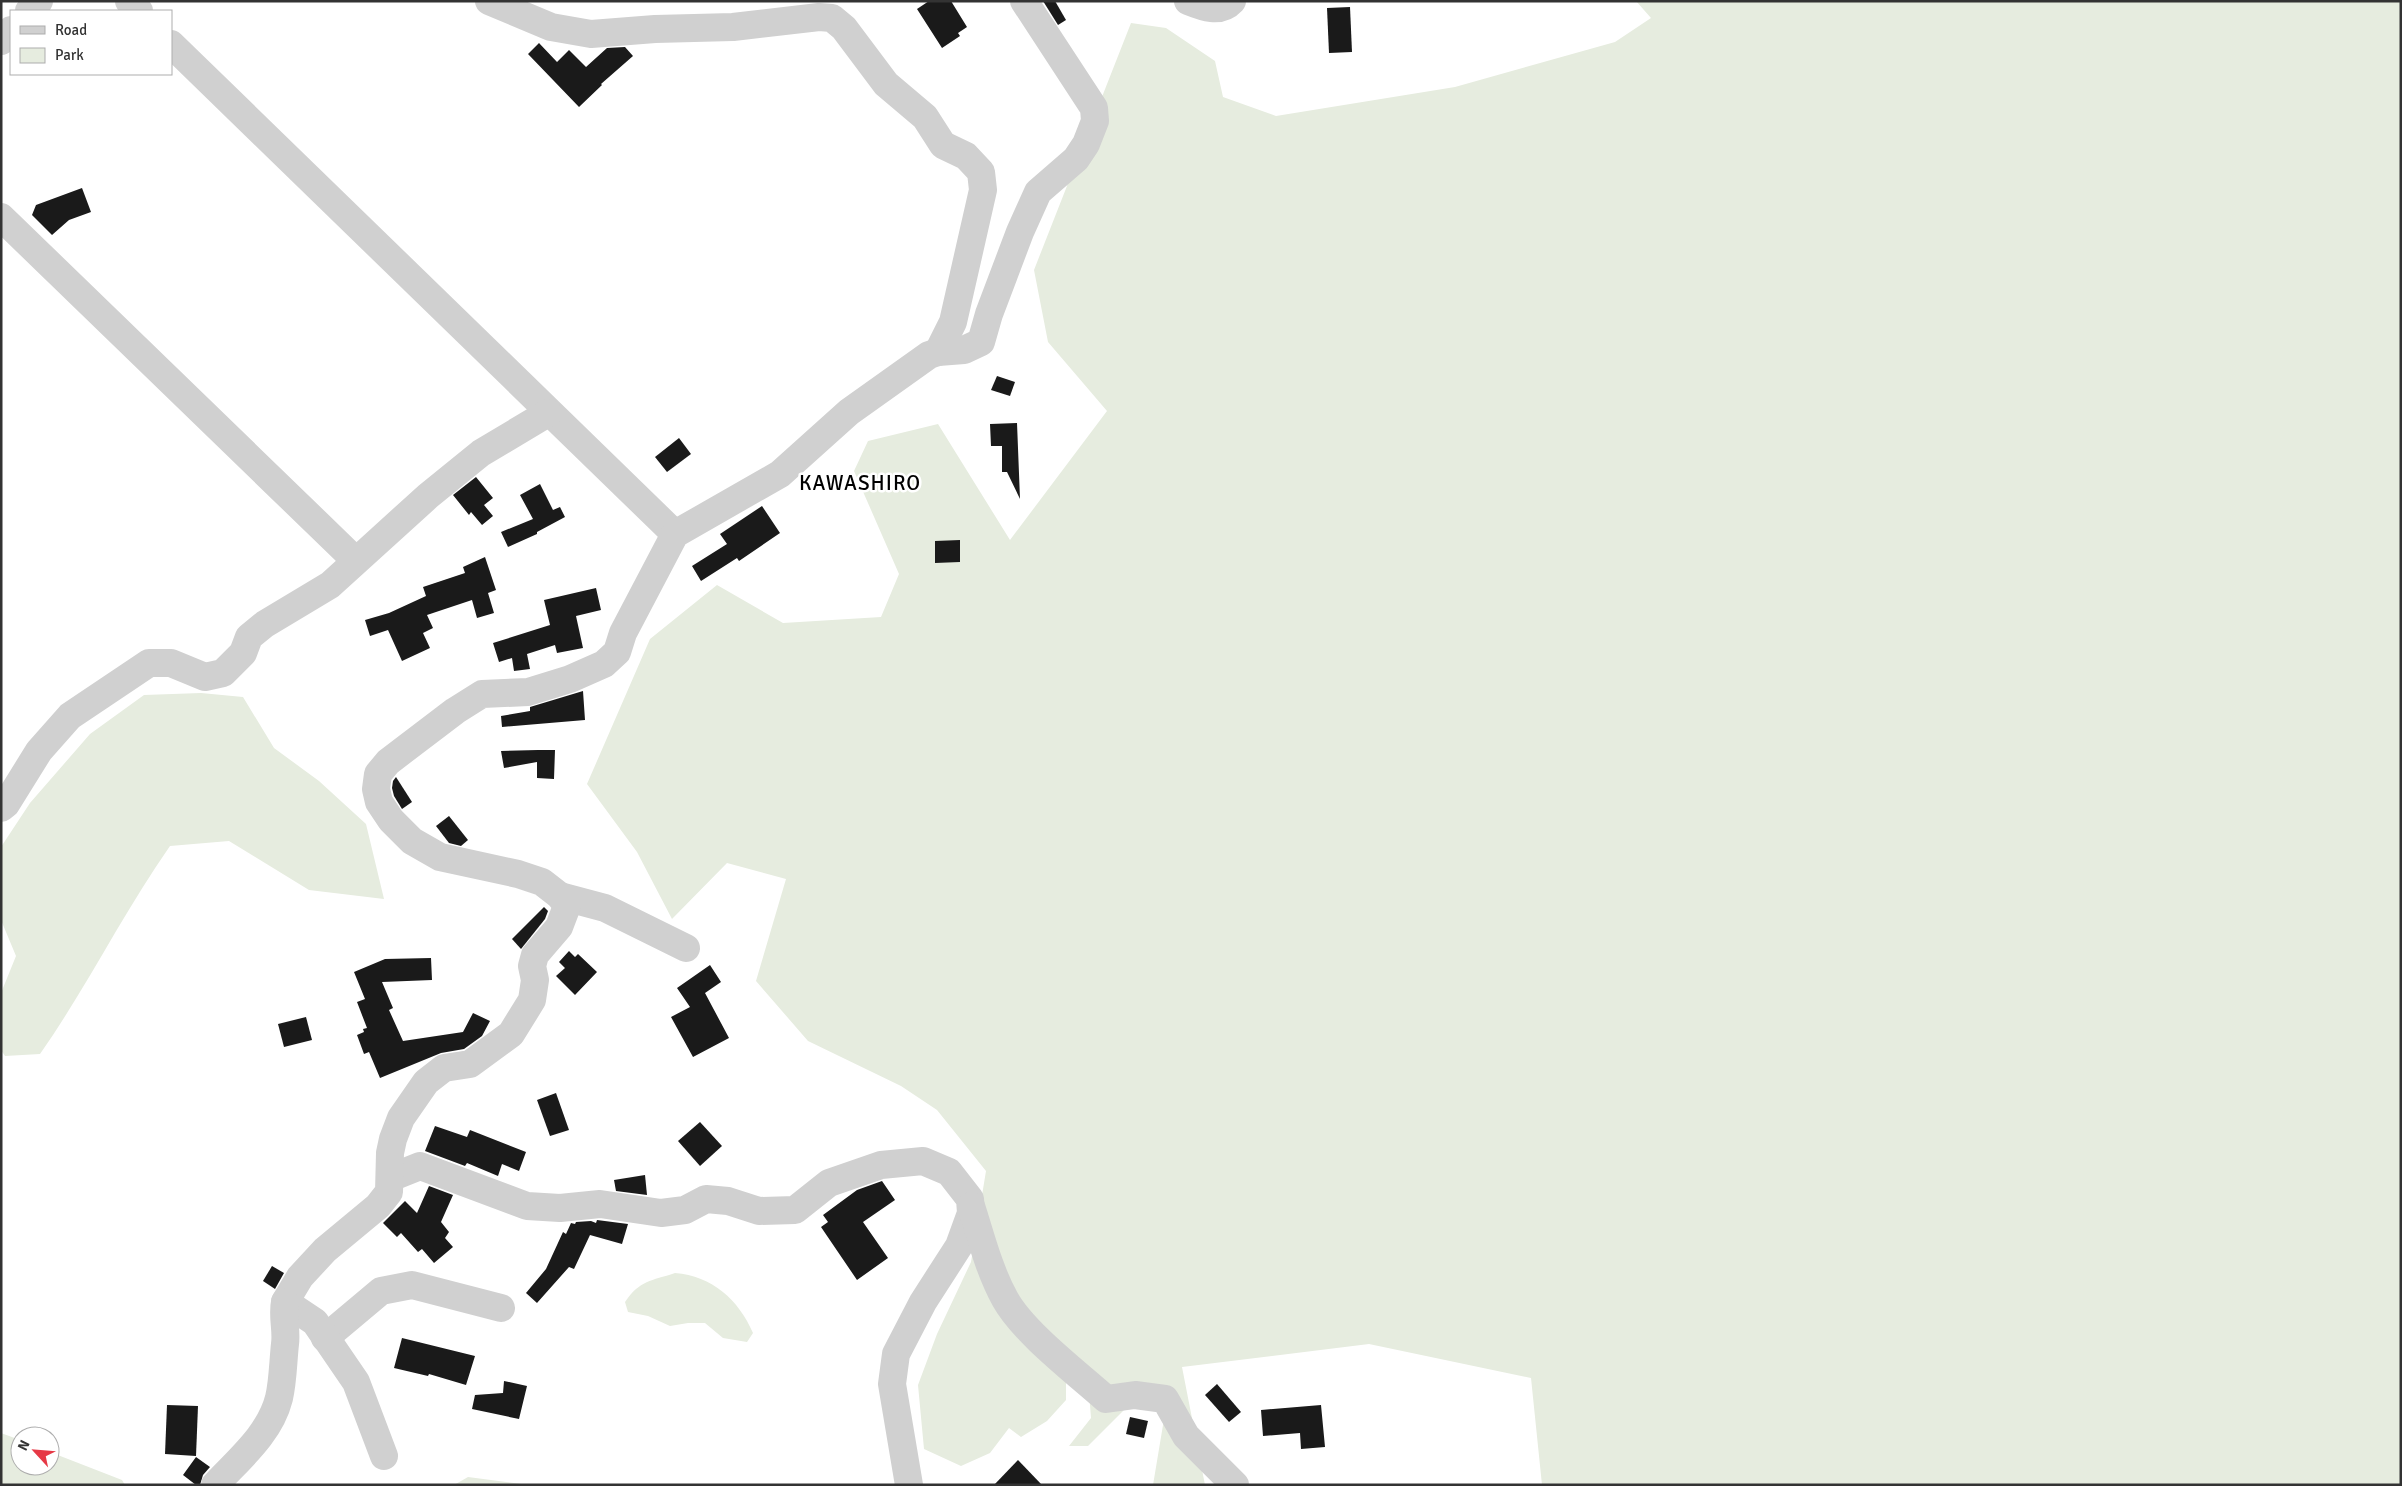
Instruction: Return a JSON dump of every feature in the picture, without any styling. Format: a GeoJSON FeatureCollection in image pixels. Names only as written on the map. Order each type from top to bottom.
{"type":"FeatureCollection","features":[{"type":"Feature","properties":{"kind":"street"},"geometry":{"type":"LineString","coordinates":[[129,1],[138,10]]}},
{"type":"Feature","properties":{"kind":"street"},"geometry":{"type":"LineString","coordinates":[[489,1],[551,27],[591,34],[655,29],[733,27],[819,17],[832,18],[844,28],[886,84],[925,117],[943,145],[966,156],[981,172],[983,190],[953,322],[938,352]]}},
{"type":"Feature","properties":{"kind":"street"},"geometry":{"type":"LineString","coordinates":[[215,1485],[252,1447],[265,1429],[278,1399],[286,1335],[283,1310],[285,1302],[300,1277],[325,1250],[378,1206],[389,1192],[390,1153],[401,1118],[426,1082],[444,1068],[470,1064],[511,1034],[532,1000],[535,980],[532,966],[535,955],[559,927],[567,906],[560,896],[542,882],[504,871],[440,857],[412,841],[391,820],[379,802],[376,789],[378,774],[388,762],[455,711],[482,694],[528,692],[570,680],[604,664],[616,652],[623,634],[675,534],[780,474],[849,412],[929,355],[938,352],[964,350],[981,342],[999,286],[1038,192],[1076,159],[1086,144],[1095,121],[1094,108],[1024,1]]}},
{"type":"Feature","properties":{"kind":"street"},"geometry":{"type":"LineString","coordinates":[[1188,1],[1207,9],[1227,6],[1232,1]]}},
{"type":"Feature","properties":{"kind":"street"},"geometry":{"type":"LineString","coordinates":[[1,41],[10,31]]}},
{"type":"Feature","properties":{"kind":"street"},"geometry":{"type":"LineString","coordinates":[[172,45],[675,534]]}},
{"type":"Feature","properties":{"kind":"street"},"geometry":{"type":"LineString","coordinates":[[1,217],[355,560]]}},
{"type":"Feature","properties":{"kind":"street"},"geometry":{"type":"LineString","coordinates":[[1,808],[6,804],[39,751],[70,716],[149,663],[171,663],[205,677],[223,673],[243,653],[249,636],[265,624],[330,585],[355,560],[481,453],[548,412]]}},
{"type":"Feature","properties":{"kind":"street"},"geometry":{"type":"LineString","coordinates":[[560,896],[605,908],[686,948]]}},
{"type":"Feature","properties":{"kind":"street"},"geometry":{"type":"LineString","coordinates":[[390,1178],[420,1166],[527,1206],[560,1208],[600,1204],[661,1213],[685,1210],[706,1198],[728,1200],[759,1211],[795,1210],[830,1183],[872,1168],[923,1161],[949,1172],[970,1199],[971,1213],[959,1246],[924,1302],[896,1354],[892,1384],[909,1485]]}},
{"type":"Feature","properties":{"kind":"street"},"geometry":{"type":"LineString","coordinates":[[970,1204],[991,1270],[1006,1301],[1032,1333],[1106,1398],[1135,1395],[1165,1399],[1186,1436],[1235,1485]]}},
{"type":"Feature","properties":{"kind":"street"},"geometry":{"type":"LineString","coordinates":[[325,1338],[381,1291],[412,1285],[501,1308]]}},
{"type":"Feature","properties":{"kind":"street"},"geometry":{"type":"LineString","coordinates":[[285,1302],[315,1322],[356,1382],[384,1456]]}},
{"type":"Feature","properties":{"kind":"green space"},"geometry":{"type":"Polygon","coordinates":[[[1636,1],[2401,1],[2401,1485],[1542,1485],[1531,1378],[1369,1344],[1182,1367],[1205,1485],[1153,1485],[1165,1413],[1128,1406],[1088,1446],[1069,1446],[1091,1418],[1088,1379],[1066,1359],[1066,1400],[1047,1421],[1021,1437],[1009,1428],[990,1453],[961,1466],[924,1449],[918,1385],[937,1334],[971,1262],[986,1171],[937,1110],[901,1086],[808,1041],[756,981],[786,879],[727,863],[672,919],[637,852],[587,784],[650,639],[717,585],[783,623],[881,617],[899,574],[854,471],[868,441],[938,424],[1010,540],[1107,411],[1048,342],[1034,270],[1131,23],[1166,28],[1215,61],[1223,97],[1276,116],[1455,87],[1615,42],[1651,18],[1636,1]]]}},
{"type":"Feature","properties":{"kind":"green space"},"geometry":{"type":"Polygon","coordinates":[[[201,693],[243,697],[274,748],[319,781],[366,824],[384,899],[309,890],[229,841],[170,846],[136,897],[74,1003],[40,1054],[5,1056],[1,1050],[1,993],[16,956],[1,920],[1,847],[30,803],[90,734],[144,695],[201,693]]]}},
{"type":"Feature","properties":{"kind":"green space"},"geometry":{"type":"Polygon","coordinates":[[[675,1273],[701,1279],[723,1292],[732,1300],[753,1333],[747,1342],[723,1338],[705,1323],[670,1326],[648,1316],[628,1312],[625,1302],[636,1289],[647,1282],[675,1273]]]}},
{"type":"Feature","properties":{"kind":"green space"},"geometry":{"type":"Polygon","coordinates":[[[1,1433],[10,1436],[10,1476],[60,1476],[60,1456],[122,1480],[125,1485],[1,1485],[1,1433]]]}},
{"type":"Feature","properties":{"kind":"green space"},"geometry":{"type":"Polygon","coordinates":[[[468,1477],[529,1485],[454,1485],[468,1477]]]}},
{"type":"Feature","properties":{"kind":"building"},"geometry":{"type":"Polygon","coordinates":[[[929,1],[951,1],[967,27],[958,33],[960,36],[942,48],[917,9],[929,1]]]}},
{"type":"Feature","properties":{"kind":"building"},"geometry":{"type":"Polygon","coordinates":[[[1043,1],[1055,1],[1066,20],[1058,25],[1043,1]]]}},
{"type":"Feature","properties":{"kind":"building"},"geometry":{"type":"Polygon","coordinates":[[[1350,7],[1352,52],[1329,53],[1327,8],[1350,7]]]}},
{"type":"Feature","properties":{"kind":"building"},"geometry":{"type":"Polygon","coordinates":[[[539,43],[557,62],[569,50],[586,67],[607,48],[625,47],[633,56],[601,84],[579,107],[528,54],[539,43]]]}},
{"type":"Feature","properties":{"kind":"building"},"geometry":{"type":"Polygon","coordinates":[[[82,188],[91,212],[69,220],[52,235],[32,215],[36,205],[82,188]]]}},
{"type":"Feature","properties":{"kind":"building"},"geometry":{"type":"Polygon","coordinates":[[[997,376],[1015,382],[1010,396],[991,390],[997,376]]]}},
{"type":"Feature","properties":{"kind":"building"},"geometry":{"type":"Polygon","coordinates":[[[1017,423],[1020,499],[1007,472],[1002,472],[1002,446],[991,446],[990,424],[1017,423]]]}},
{"type":"Feature","properties":{"kind":"building"},"geometry":{"type":"Polygon","coordinates":[[[679,438],[691,454],[667,472],[655,457],[679,438]]]}},
{"type":"Feature","properties":{"kind":"building"},"geometry":{"type":"Polygon","coordinates":[[[476,477],[493,498],[484,505],[493,516],[482,525],[471,512],[469,515],[453,495],[476,477]]]}},
{"type":"Feature","properties":{"kind":"building"},"geometry":{"type":"Polygon","coordinates":[[[540,484],[553,510],[560,507],[565,517],[537,532],[537,534],[508,547],[501,532],[533,519],[520,495],[540,484]]]}},
{"type":"Feature","properties":{"kind":"building"},"geometry":{"type":"Polygon","coordinates":[[[762,506],[780,533],[739,561],[737,558],[701,581],[692,566],[727,544],[720,534],[762,506]]]}},
{"type":"Feature","properties":{"kind":"building"},"geometry":{"type":"Polygon","coordinates":[[[960,540],[960,562],[935,563],[935,541],[960,540]]]}},
{"type":"Feature","properties":{"kind":"building"},"geometry":{"type":"Polygon","coordinates":[[[485,557],[496,590],[488,593],[494,613],[477,618],[472,600],[427,615],[433,628],[423,633],[430,648],[402,661],[388,630],[370,636],[365,620],[389,613],[426,596],[423,587],[465,573],[463,567],[485,557]]]}},
{"type":"Feature","properties":{"kind":"building"},"geometry":{"type":"Polygon","coordinates":[[[596,588],[601,610],[576,616],[583,648],[557,653],[555,645],[527,654],[530,669],[514,671],[512,658],[499,662],[493,643],[550,625],[544,600],[596,588]]]}},
{"type":"Feature","properties":{"kind":"building"},"geometry":{"type":"Polygon","coordinates":[[[583,691],[585,720],[502,727],[501,716],[530,711],[530,707],[583,691]]]}},
{"type":"Feature","properties":{"kind":"building"},"geometry":{"type":"Polygon","coordinates":[[[555,750],[554,779],[537,778],[537,762],[504,768],[501,751],[555,750]]]}},
{"type":"Feature","properties":{"kind":"building"},"geometry":{"type":"Polygon","coordinates":[[[396,777],[412,802],[402,809],[394,796],[392,788],[396,777]]]}},
{"type":"Feature","properties":{"kind":"building"},"geometry":{"type":"Polygon","coordinates":[[[449,816],[468,840],[461,846],[449,843],[436,826],[449,816]]]}},
{"type":"Feature","properties":{"kind":"building"},"geometry":{"type":"Polygon","coordinates":[[[544,907],[548,911],[545,919],[521,949],[512,939],[544,907]]]}},
{"type":"Feature","properties":{"kind":"building"},"geometry":{"type":"Polygon","coordinates":[[[569,951],[575,957],[578,954],[597,972],[575,995],[556,976],[565,968],[559,962],[569,951]]]}},
{"type":"Feature","properties":{"kind":"building"},"geometry":{"type":"Polygon","coordinates":[[[431,958],[432,980],[382,982],[393,1008],[389,1010],[403,1041],[463,1032],[473,1013],[490,1021],[482,1036],[464,1049],[441,1053],[380,1078],[369,1052],[364,1054],[357,1035],[364,1032],[363,1029],[367,1028],[357,1002],[365,999],[354,972],[385,959],[431,958]]]}},
{"type":"Feature","properties":{"kind":"building"},"geometry":{"type":"Polygon","coordinates":[[[710,965],[721,982],[705,993],[729,1038],[693,1057],[671,1017],[690,1007],[677,988],[710,965]]]}},
{"type":"Feature","properties":{"kind":"building"},"geometry":{"type":"Polygon","coordinates":[[[306,1017],[312,1040],[284,1047],[278,1024],[306,1017]]]}},
{"type":"Feature","properties":{"kind":"building"},"geometry":{"type":"Polygon","coordinates":[[[556,1093],[569,1130],[550,1136],[537,1100],[556,1093]]]}},
{"type":"Feature","properties":{"kind":"building"},"geometry":{"type":"Polygon","coordinates":[[[700,1122],[722,1146],[700,1166],[678,1141],[700,1122]]]}},
{"type":"Feature","properties":{"kind":"building"},"geometry":{"type":"Polygon","coordinates":[[[435,1126],[467,1137],[470,1130],[526,1152],[519,1171],[502,1164],[498,1176],[467,1163],[465,1166],[425,1151],[435,1126]]]}},
{"type":"Feature","properties":{"kind":"building"},"geometry":{"type":"Polygon","coordinates":[[[645,1175],[647,1195],[616,1191],[614,1180],[645,1175]]]}},
{"type":"Feature","properties":{"kind":"building"},"geometry":{"type":"Polygon","coordinates":[[[882,1181],[895,1200],[863,1222],[888,1258],[857,1280],[821,1227],[828,1222],[823,1215],[857,1190],[882,1181]]]}},
{"type":"Feature","properties":{"kind":"building"},"geometry":{"type":"Polygon","coordinates":[[[429,1186],[453,1195],[441,1222],[449,1232],[445,1238],[453,1247],[434,1263],[422,1249],[418,1252],[401,1233],[397,1237],[383,1223],[405,1201],[417,1213],[429,1186]]]}},
{"type":"Feature","properties":{"kind":"building"},"geometry":{"type":"Polygon","coordinates":[[[597,1220],[628,1224],[622,1244],[590,1235],[574,1269],[569,1267],[537,1303],[526,1293],[546,1269],[563,1232],[566,1234],[571,1223],[591,1221],[596,1223],[597,1220]]]}},
{"type":"Feature","properties":{"kind":"building"},"geometry":{"type":"Polygon","coordinates":[[[272,1266],[284,1273],[275,1289],[263,1281],[272,1266]]]}},
{"type":"Feature","properties":{"kind":"building"},"geometry":{"type":"Polygon","coordinates":[[[402,1338],[475,1356],[466,1385],[429,1374],[428,1376],[394,1368],[402,1338]]]}},
{"type":"Feature","properties":{"kind":"building"},"geometry":{"type":"Polygon","coordinates":[[[504,1381],[527,1386],[519,1419],[472,1409],[475,1395],[503,1393],[504,1381]]]}},
{"type":"Feature","properties":{"kind":"building"},"geometry":{"type":"Polygon","coordinates":[[[1217,1384],[1241,1412],[1229,1422],[1205,1395],[1217,1384]]]}},
{"type":"Feature","properties":{"kind":"building"},"geometry":{"type":"Polygon","coordinates":[[[167,1405],[198,1406],[196,1456],[165,1454],[167,1405]]]}},
{"type":"Feature","properties":{"kind":"building"},"geometry":{"type":"Polygon","coordinates":[[[1321,1405],[1325,1447],[1301,1449],[1300,1433],[1263,1436],[1261,1410],[1321,1405]]]}},
{"type":"Feature","properties":{"kind":"building"},"geometry":{"type":"Polygon","coordinates":[[[1130,1417],[1148,1421],[1144,1438],[1126,1434],[1130,1417]]]}},
{"type":"Feature","properties":{"kind":"building"},"geometry":{"type":"Polygon","coordinates":[[[196,1457],[210,1467],[203,1475],[200,1485],[196,1485],[183,1475],[196,1457]]]}},
{"type":"Feature","properties":{"kind":"building"},"geometry":{"type":"Polygon","coordinates":[[[1018,1460],[1042,1485],[994,1485],[1018,1460]]]}},
{"type":"Feature","properties":{"kind":"district","name":"KAWASHIRO"},"geometry":{"type":"Point","coordinates":[860,483]}}]}
